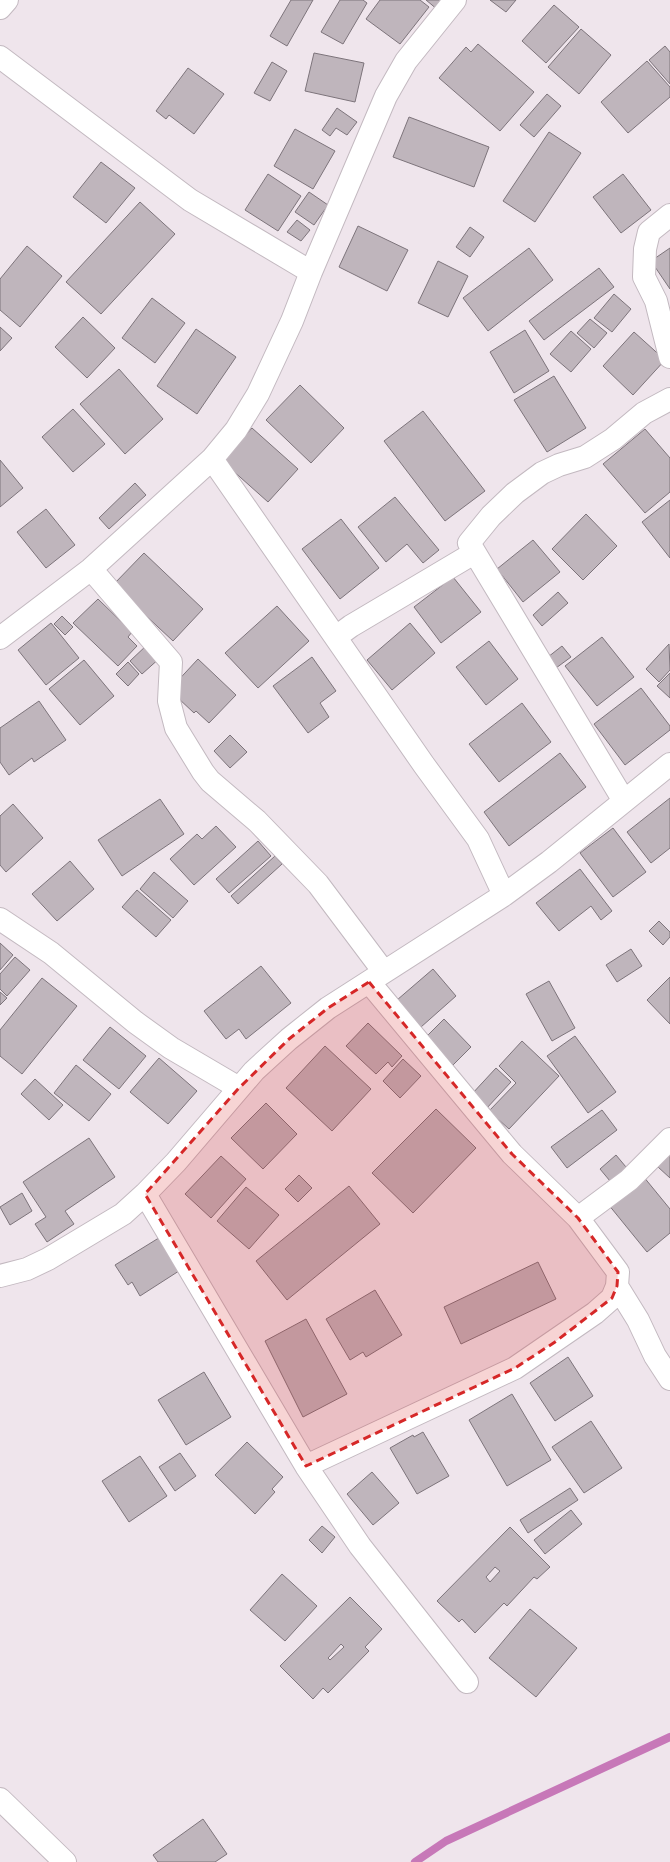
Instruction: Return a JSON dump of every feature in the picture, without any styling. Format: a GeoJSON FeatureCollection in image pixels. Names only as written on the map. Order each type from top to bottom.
{"type":"FeatureCollection","features":[{"type":"Feature","properties":{"kind":"street"},"geometry":{"type":"LineString","coordinates":[[0,8],[7,0]]}},
{"type":"Feature","properties":{"kind":"street"},"geometry":{"type":"LineString","coordinates":[[0,638],[91,569],[212,459],[236,430],[258,394],[292,321],[310,272],[386,96],[406,61],[455,0]]}},
{"type":"Feature","properties":{"kind":"street"},"geometry":{"type":"LineString","coordinates":[[0,56],[190,200],[310,272]]}},
{"type":"Feature","properties":{"kind":"street"},"geometry":{"type":"LineString","coordinates":[[670,215],[649,232],[645,249],[644,277],[656,301],[670,357]]}},
{"type":"Feature","properties":{"kind":"street"},"geometry":{"type":"LineString","coordinates":[[624,801],[469,543],[491,516],[515,493],[542,473],[559,465],[585,457],[613,439],[644,413],[670,399]]}},
{"type":"Feature","properties":{"kind":"street"},"geometry":{"type":"LineString","coordinates":[[212,459],[478,839],[504,895]]}},
{"type":"Feature","properties":{"kind":"street"},"geometry":{"type":"LineString","coordinates":[[336,638],[351,626],[474,553]]}},
{"type":"Feature","properties":{"kind":"street"},"geometry":{"type":"LineString","coordinates":[[91,569],[171,662],[169,702],[176,728],[203,772],[210,781],[257,821],[318,884],[377,977],[512,1154],[578,1218],[618,1272],[617,1286],[612,1298],[595,1313],[556,1342],[515,1368],[306,1466]]}},
{"type":"Feature","properties":{"kind":"street"},"geometry":{"type":"LineString","coordinates":[[0,1276],[27,1269],[75,1244],[123,1214],[146,1194],[176,1162],[254,1071],[295,1034],[328,1008],[504,895],[549,862],[670,764]]}},
{"type":"Feature","properties":{"kind":"street"},"geometry":{"type":"LineString","coordinates":[[0,919],[51,953],[135,1022],[165,1043],[239,1088]]}},
{"type":"Feature","properties":{"kind":"street"},"geometry":{"type":"LineString","coordinates":[[578,1218],[629,1180],[670,1139]]}},
{"type":"Feature","properties":{"kind":"street"},"geometry":{"type":"LineString","coordinates":[[146,1194],[306,1466],[360,1546],[467,1682]]}},
{"type":"Feature","properties":{"kind":"street"},"geometry":{"type":"LineString","coordinates":[[617,1286],[638,1320],[655,1356],[670,1379]]}},
{"type":"Feature","properties":{"kind":"street"},"geometry":{"type":"LineString","coordinates":[[0,1799],[65,1862]]}},
{"type":"Feature","properties":{"kind":"highlighted area"},"geometry":{"type":"Polygon","coordinates":[[[369,982],[512,1154],[578,1218],[618,1272],[617,1286],[612,1298],[555,1342],[515,1368],[306,1466],[145,1194],[239,1088],[289,1039],[328,1008],[369,982]]]}},
{"type":"Feature","properties":{"kind":"building"},"geometry":{"type":"Polygon","coordinates":[[[291,0],[313,0],[287,46],[270,36],[291,0]]]}},
{"type":"Feature","properties":{"kind":"building"},"geometry":{"type":"Polygon","coordinates":[[[340,0],[363,0],[367,3],[343,44],[321,32],[340,0]]]}},
{"type":"Feature","properties":{"kind":"building"},"geometry":{"type":"Polygon","coordinates":[[[380,0],[420,0],[429,7],[400,44],[366,19],[380,0]]]}},
{"type":"Feature","properties":{"kind":"building"},"geometry":{"type":"Polygon","coordinates":[[[426,0],[446,0],[438,10],[426,0]]]}},
{"type":"Feature","properties":{"kind":"building"},"geometry":{"type":"Polygon","coordinates":[[[490,0],[516,0],[506,12],[490,0]]]}},
{"type":"Feature","properties":{"kind":"building"},"geometry":{"type":"Polygon","coordinates":[[[554,5],[579,27],[546,63],[522,41],[554,5]]]}},
{"type":"Feature","properties":{"kind":"building"},"geometry":{"type":"Polygon","coordinates":[[[581,29],[611,55],[579,94],[548,67],[581,29]]]}},
{"type":"Feature","properties":{"kind":"building"},"geometry":{"type":"Polygon","coordinates":[[[478,44],[534,92],[500,131],[439,78],[466,47],[471,52],[478,44]]]}},
{"type":"Feature","properties":{"kind":"building"},"geometry":{"type":"Polygon","coordinates":[[[665,46],[670,52],[670,84],[649,60],[665,46]]]}},
{"type":"Feature","properties":{"kind":"building"},"geometry":{"type":"Polygon","coordinates":[[[314,53],[364,63],[355,102],[305,91],[314,53]]]}},
{"type":"Feature","properties":{"kind":"building"},"geometry":{"type":"Polygon","coordinates":[[[647,61],[670,87],[670,97],[628,133],[601,102],[647,61]]]}},
{"type":"Feature","properties":{"kind":"building"},"geometry":{"type":"Polygon","coordinates":[[[272,62],[287,71],[270,101],[254,93],[272,62]]]}},
{"type":"Feature","properties":{"kind":"building"},"geometry":{"type":"Polygon","coordinates":[[[188,68],[224,94],[194,134],[169,115],[166,119],[156,111],[188,68]]]}},
{"type":"Feature","properties":{"kind":"building"},"geometry":{"type":"Polygon","coordinates":[[[547,94],[561,106],[534,137],[520,125],[547,94]]]}},
{"type":"Feature","properties":{"kind":"building"},"geometry":{"type":"Polygon","coordinates":[[[337,108],[357,122],[347,135],[336,128],[330,136],[322,130],[337,108]]]}},
{"type":"Feature","properties":{"kind":"building"},"geometry":{"type":"Polygon","coordinates":[[[409,117],[489,147],[474,187],[393,157],[409,117]]]}},
{"type":"Feature","properties":{"kind":"building"},"geometry":{"type":"Polygon","coordinates":[[[295,129],[335,151],[313,189],[274,166],[295,129]]]}},
{"type":"Feature","properties":{"kind":"building"},"geometry":{"type":"Polygon","coordinates":[[[549,132],[581,153],[535,222],[503,201],[549,132]]]}},
{"type":"Feature","properties":{"kind":"building"},"geometry":{"type":"Polygon","coordinates":[[[101,162],[135,188],[106,223],[73,197],[101,162]]]}},
{"type":"Feature","properties":{"kind":"building"},"geometry":{"type":"Polygon","coordinates":[[[268,174],[301,196],[278,231],[245,210],[268,174]]]}},
{"type":"Feature","properties":{"kind":"building"},"geometry":{"type":"Polygon","coordinates":[[[623,174],[651,210],[621,233],[593,197],[623,174]]]}},
{"type":"Feature","properties":{"kind":"building"},"geometry":{"type":"Polygon","coordinates":[[[309,192],[328,205],[314,225],[295,212],[309,192]]]}},
{"type":"Feature","properties":{"kind":"building"},"geometry":{"type":"Polygon","coordinates":[[[140,202],[175,234],[101,314],[66,282],[140,202]]]}},
{"type":"Feature","properties":{"kind":"building"},"geometry":{"type":"Polygon","coordinates":[[[297,220],[310,230],[301,241],[287,232],[297,220]]]}},
{"type":"Feature","properties":{"kind":"building"},"geometry":{"type":"Polygon","coordinates":[[[358,226],[408,250],[387,291],[339,267],[358,226]]]}},
{"type":"Feature","properties":{"kind":"building"},"geometry":{"type":"Polygon","coordinates":[[[470,227],[484,237],[470,257],[456,247],[470,227]]]}},
{"type":"Feature","properties":{"kind":"building"},"geometry":{"type":"Polygon","coordinates":[[[27,246],[62,276],[20,327],[0,310],[0,279],[27,246]]]}},
{"type":"Feature","properties":{"kind":"building"},"geometry":{"type":"Polygon","coordinates":[[[529,248],[553,280],[488,331],[463,298],[529,248]]]}},
{"type":"Feature","properties":{"kind":"building"},"geometry":{"type":"Polygon","coordinates":[[[670,248],[670,289],[651,261],[670,248]]]}},
{"type":"Feature","properties":{"kind":"building"},"geometry":{"type":"Polygon","coordinates":[[[438,261],[468,276],[448,317],[418,303],[438,261]]]}},
{"type":"Feature","properties":{"kind":"building"},"geometry":{"type":"Polygon","coordinates":[[[599,268],[614,287],[544,340],[529,321],[599,268]]]}},
{"type":"Feature","properties":{"kind":"building"},"geometry":{"type":"Polygon","coordinates":[[[614,294],[631,309],[612,332],[594,318],[614,294]]]}},
{"type":"Feature","properties":{"kind":"building"},"geometry":{"type":"Polygon","coordinates":[[[152,298],[185,323],[155,363],[122,338],[152,298]]]}},
{"type":"Feature","properties":{"kind":"building"},"geometry":{"type":"Polygon","coordinates":[[[83,317],[115,348],[87,378],[55,347],[83,317]]]}},
{"type":"Feature","properties":{"kind":"building"},"geometry":{"type":"Polygon","coordinates":[[[590,319],[607,333],[594,348],[577,333],[590,319]]]}},
{"type":"Feature","properties":{"kind":"building"},"geometry":{"type":"Polygon","coordinates":[[[0,327],[12,338],[0,351],[0,327]]]}},
{"type":"Feature","properties":{"kind":"building"},"geometry":{"type":"Polygon","coordinates":[[[196,329],[236,357],[197,414],[157,386],[196,329]]]}},
{"type":"Feature","properties":{"kind":"building"},"geometry":{"type":"Polygon","coordinates":[[[525,330],[549,371],[514,393],[490,352],[525,330]]]}},
{"type":"Feature","properties":{"kind":"building"},"geometry":{"type":"Polygon","coordinates":[[[571,331],[591,349],[571,372],[550,354],[571,331]]]}},
{"type":"Feature","properties":{"kind":"building"},"geometry":{"type":"Polygon","coordinates":[[[634,332],[665,360],[633,395],[603,366],[634,332]]]}},
{"type":"Feature","properties":{"kind":"building"},"geometry":{"type":"Polygon","coordinates":[[[119,369],[163,419],[125,454],[80,404],[119,369]]]}},
{"type":"Feature","properties":{"kind":"building"},"geometry":{"type":"Polygon","coordinates":[[[554,376],[586,428],[547,452],[514,400],[554,376]]]}},
{"type":"Feature","properties":{"kind":"building"},"geometry":{"type":"Polygon","coordinates":[[[300,385],[344,428],[311,463],[266,420],[300,385]]]}},
{"type":"Feature","properties":{"kind":"building"},"geometry":{"type":"Polygon","coordinates":[[[73,409],[105,444],[73,472],[42,437],[73,409]]]}},
{"type":"Feature","properties":{"kind":"building"},"geometry":{"type":"Polygon","coordinates":[[[423,411],[485,491],[445,521],[384,441],[423,411]]]}},
{"type":"Feature","properties":{"kind":"building"},"geometry":{"type":"Polygon","coordinates":[[[252,428],[298,469],[268,502],[222,461],[252,428]]]}},
{"type":"Feature","properties":{"kind":"building"},"geometry":{"type":"Polygon","coordinates":[[[645,429],[670,458],[670,492],[645,513],[603,464],[645,429]]]}},
{"type":"Feature","properties":{"kind":"building"},"geometry":{"type":"Polygon","coordinates":[[[0,460],[23,488],[0,507],[0,460]]]}},
{"type":"Feature","properties":{"kind":"building"},"geometry":{"type":"Polygon","coordinates":[[[135,483],[146,495],[109,529],[99,518],[135,483]]]}},
{"type":"Feature","properties":{"kind":"building"},"geometry":{"type":"Polygon","coordinates":[[[395,497],[439,550],[423,563],[407,544],[386,562],[358,527],[395,497]]]}},
{"type":"Feature","properties":{"kind":"building"},"geometry":{"type":"Polygon","coordinates":[[[670,500],[670,558],[642,522],[670,500]]]}},
{"type":"Feature","properties":{"kind":"building"},"geometry":{"type":"Polygon","coordinates":[[[46,509],[75,545],[46,568],[17,532],[46,509]]]}},
{"type":"Feature","properties":{"kind":"building"},"geometry":{"type":"Polygon","coordinates":[[[586,514],[617,546],[583,580],[552,549],[586,514]]]}},
{"type":"Feature","properties":{"kind":"building"},"geometry":{"type":"Polygon","coordinates":[[[341,519],[379,568],[340,599],[302,549],[341,519]]]}},
{"type":"Feature","properties":{"kind":"building"},"geometry":{"type":"Polygon","coordinates":[[[533,540],[560,572],[523,602],[497,569],[533,540]]]}},
{"type":"Feature","properties":{"kind":"building"},"geometry":{"type":"Polygon","coordinates":[[[144,553],[203,609],[173,641],[113,585],[144,553]]]}},
{"type":"Feature","properties":{"kind":"building"},"geometry":{"type":"Polygon","coordinates":[[[453,577],[481,612],[441,643],[414,607],[453,577]]]}},
{"type":"Feature","properties":{"kind":"building"},"geometry":{"type":"Polygon","coordinates":[[[558,592],[568,603],[542,626],[533,615],[558,592]]]}},
{"type":"Feature","properties":{"kind":"building"},"geometry":{"type":"Polygon","coordinates":[[[98,599],[132,632],[128,637],[137,646],[118,666],[73,623],[98,599]]]}},
{"type":"Feature","properties":{"kind":"building"},"geometry":{"type":"Polygon","coordinates":[[[277,606],[309,641],[258,688],[225,653],[277,606]]]}},
{"type":"Feature","properties":{"kind":"building"},"geometry":{"type":"Polygon","coordinates":[[[62,616],[73,627],[65,635],[54,624],[62,616]]]}},
{"type":"Feature","properties":{"kind":"building"},"geometry":{"type":"Polygon","coordinates":[[[51,623],[79,658],[46,685],[18,650],[51,623]]]}},
{"type":"Feature","properties":{"kind":"building"},"geometry":{"type":"Polygon","coordinates":[[[410,623],[435,653],[392,690],[367,660],[410,623]]]}},
{"type":"Feature","properties":{"kind":"building"},"geometry":{"type":"Polygon","coordinates":[[[602,637],[634,677],[597,706],[565,666],[602,637]]]}},
{"type":"Feature","properties":{"kind":"building"},"geometry":{"type":"Polygon","coordinates":[[[489,641],[518,679],[486,705],[456,667],[489,641]]]}},
{"type":"Feature","properties":{"kind":"building"},"geometry":{"type":"Polygon","coordinates":[[[148,644],[161,657],[142,674],[130,661],[148,644]]]}},
{"type":"Feature","properties":{"kind":"building"},"geometry":{"type":"Polygon","coordinates":[[[669,644],[670,670],[659,682],[646,669],[669,644]]]}},
{"type":"Feature","properties":{"kind":"building"},"geometry":{"type":"Polygon","coordinates":[[[562,646],[571,657],[556,668],[548,657],[562,646]]]}},
{"type":"Feature","properties":{"kind":"building"},"geometry":{"type":"Polygon","coordinates":[[[312,657],[336,691],[320,703],[329,717],[308,733],[273,686],[312,657]]]}},
{"type":"Feature","properties":{"kind":"building"},"geometry":{"type":"Polygon","coordinates":[[[198,659],[236,695],[209,723],[196,711],[194,713],[177,697],[172,687],[198,659]]]}},
{"type":"Feature","properties":{"kind":"building"},"geometry":{"type":"Polygon","coordinates":[[[84,660],[114,696],[80,725],[49,689],[84,660]]]}},
{"type":"Feature","properties":{"kind":"building"},"geometry":{"type":"Polygon","coordinates":[[[128,662],[139,674],[128,686],[116,674],[128,662]]]}},
{"type":"Feature","properties":{"kind":"building"},"geometry":{"type":"Polygon","coordinates":[[[670,673],[670,698],[657,686],[670,673]]]}},
{"type":"Feature","properties":{"kind":"building"},"geometry":{"type":"Polygon","coordinates":[[[641,688],[670,726],[670,730],[625,765],[594,724],[641,688]]]}},
{"type":"Feature","properties":{"kind":"building"},"geometry":{"type":"Polygon","coordinates":[[[39,701],[66,740],[34,762],[32,758],[9,775],[0,762],[0,728],[39,701]]]}},
{"type":"Feature","properties":{"kind":"building"},"geometry":{"type":"Polygon","coordinates":[[[522,703],[551,742],[499,782],[469,744],[522,703]]]}},
{"type":"Feature","properties":{"kind":"building"},"geometry":{"type":"Polygon","coordinates":[[[230,735],[247,752],[230,768],[214,751],[230,735]]]}},
{"type":"Feature","properties":{"kind":"building"},"geometry":{"type":"Polygon","coordinates":[[[560,753],[586,787],[509,846],[484,812],[560,753]]]}},
{"type":"Feature","properties":{"kind":"building"},"geometry":{"type":"Polygon","coordinates":[[[670,798],[670,848],[651,863],[627,832],[670,798]]]}},
{"type":"Feature","properties":{"kind":"building"},"geometry":{"type":"Polygon","coordinates":[[[160,799],[184,834],[122,876],[98,840],[160,799]]]}},
{"type":"Feature","properties":{"kind":"building"},"geometry":{"type":"Polygon","coordinates":[[[13,804],[43,838],[6,872],[0,865],[0,816],[13,804]]]}},
{"type":"Feature","properties":{"kind":"building"},"geometry":{"type":"Polygon","coordinates":[[[216,826],[236,847],[194,885],[170,859],[197,834],[202,839],[216,826]]]}},
{"type":"Feature","properties":{"kind":"building"},"geometry":{"type":"Polygon","coordinates":[[[613,828],[646,872],[613,897],[580,853],[613,828]]]}},
{"type":"Feature","properties":{"kind":"building"},"geometry":{"type":"Polygon","coordinates":[[[258,841],[271,856],[229,893],[216,879],[258,841]]]}},
{"type":"Feature","properties":{"kind":"building"},"geometry":{"type":"Polygon","coordinates":[[[275,856],[282,864],[238,904],[231,896],[275,856]]]}},
{"type":"Feature","properties":{"kind":"building"},"geometry":{"type":"Polygon","coordinates":[[[70,861],[94,889],[57,921],[32,894],[70,861]]]}},
{"type":"Feature","properties":{"kind":"building"},"geometry":{"type":"Polygon","coordinates":[[[580,869],[612,911],[601,920],[591,906],[559,931],[536,903],[580,869]]]}},
{"type":"Feature","properties":{"kind":"building"},"geometry":{"type":"Polygon","coordinates":[[[154,872],[188,901],[173,918],[140,889],[154,872]]]}},
{"type":"Feature","properties":{"kind":"building"},"geometry":{"type":"Polygon","coordinates":[[[137,890],[171,920],[156,937],[122,907],[137,890]]]}},
{"type":"Feature","properties":{"kind":"building"},"geometry":{"type":"Polygon","coordinates":[[[659,921],[670,932],[670,937],[663,945],[649,931],[659,921]]]}},
{"type":"Feature","properties":{"kind":"building"},"geometry":{"type":"Polygon","coordinates":[[[0,943],[13,955],[0,970],[0,943]]]}},
{"type":"Feature","properties":{"kind":"building"},"geometry":{"type":"Polygon","coordinates":[[[631,949],[642,966],[617,982],[606,965],[631,949]]]}},
{"type":"Feature","properties":{"kind":"building"},"geometry":{"type":"Polygon","coordinates":[[[15,957],[30,970],[7,996],[0,989],[0,974],[15,957]]]}},
{"type":"Feature","properties":{"kind":"building"},"geometry":{"type":"Polygon","coordinates":[[[261,966],[291,1003],[246,1039],[239,1029],[226,1039],[204,1011],[261,966]]]}},
{"type":"Feature","properties":{"kind":"building"},"geometry":{"type":"Polygon","coordinates":[[[433,969],[456,996],[421,1027],[397,1000],[433,969]]]}},
{"type":"Feature","properties":{"kind":"building"},"geometry":{"type":"Polygon","coordinates":[[[670,977],[670,1024],[647,1000],[670,977]]]}},
{"type":"Feature","properties":{"kind":"building"},"geometry":{"type":"Polygon","coordinates":[[[42,978],[77,1006],[22,1074],[0,1056],[0,1030],[42,978]]]}},
{"type":"Feature","properties":{"kind":"building"},"geometry":{"type":"Polygon","coordinates":[[[549,981],[575,1028],[552,1041],[526,994],[549,981]]]}},
{"type":"Feature","properties":{"kind":"building"},"geometry":{"type":"Polygon","coordinates":[[[0,992],[7,998],[0,1005],[0,992]]]}},
{"type":"Feature","properties":{"kind":"building"},"geometry":{"type":"Polygon","coordinates":[[[444,1019],[471,1047],[453,1065],[426,1037],[444,1019]]]}},
{"type":"Feature","properties":{"kind":"building"},"geometry":{"type":"Polygon","coordinates":[[[368,1023],[402,1056],[392,1067],[388,1062],[376,1074],[346,1046],[368,1023]]]}},
{"type":"Feature","properties":{"kind":"building"},"geometry":{"type":"Polygon","coordinates":[[[110,1027],[146,1056],[119,1089],[83,1060],[110,1027]]]}},
{"type":"Feature","properties":{"kind":"building"},"geometry":{"type":"Polygon","coordinates":[[[575,1036],[616,1092],[588,1113],[547,1056],[575,1036]]]}},
{"type":"Feature","properties":{"kind":"building"},"geometry":{"type":"Polygon","coordinates":[[[522,1041],[559,1076],[509,1129],[489,1111],[516,1083],[499,1066],[522,1041]]]}},
{"type":"Feature","properties":{"kind":"building"},"geometry":{"type":"Polygon","coordinates":[[[325,1046],[371,1089],[332,1131],[286,1088],[325,1046]]]}},
{"type":"Feature","properties":{"kind":"building"},"geometry":{"type":"Polygon","coordinates":[[[159,1058],[197,1091],[168,1124],[130,1092],[159,1058]]]}},
{"type":"Feature","properties":{"kind":"building"},"geometry":{"type":"Polygon","coordinates":[[[403,1059],[421,1076],[400,1098],[383,1081],[403,1059]]]}},
{"type":"Feature","properties":{"kind":"building"},"geometry":{"type":"Polygon","coordinates":[[[76,1065],[111,1094],[89,1121],[54,1093],[76,1065]]]}},
{"type":"Feature","properties":{"kind":"building"},"geometry":{"type":"Polygon","coordinates":[[[496,1068],[511,1082],[486,1109],[471,1095],[496,1068]]]}},
{"type":"Feature","properties":{"kind":"building"},"geometry":{"type":"Polygon","coordinates":[[[35,1079],[63,1105],[49,1120],[21,1094],[35,1079]]]}},
{"type":"Feature","properties":{"kind":"building"},"geometry":{"type":"Polygon","coordinates":[[[266,1103],[297,1134],[263,1169],[231,1138],[266,1103]]]}},
{"type":"Feature","properties":{"kind":"building"},"geometry":{"type":"Polygon","coordinates":[[[436,1109],[476,1148],[413,1213],[372,1173],[436,1109]]]}},
{"type":"Feature","properties":{"kind":"building"},"geometry":{"type":"Polygon","coordinates":[[[602,1110],[617,1130],[567,1168],[551,1147],[602,1110]]]}},
{"type":"Feature","properties":{"kind":"building"},"geometry":{"type":"Polygon","coordinates":[[[89,1138],[115,1177],[65,1211],[74,1224],[47,1242],[35,1224],[46,1217],[23,1182],[89,1138]]]}},
{"type":"Feature","properties":{"kind":"building"},"geometry":{"type":"Polygon","coordinates":[[[670,1154],[670,1178],[658,1167],[670,1154]]]}},
{"type":"Feature","properties":{"kind":"building"},"geometry":{"type":"Polygon","coordinates":[[[616,1155],[631,1173],[615,1187],[600,1169],[616,1155]]]}},
{"type":"Feature","properties":{"kind":"building"},"geometry":{"type":"Polygon","coordinates":[[[221,1156],[246,1179],[211,1218],[185,1194],[221,1156]]]}},
{"type":"Feature","properties":{"kind":"building"},"geometry":{"type":"Polygon","coordinates":[[[299,1175],[312,1188],[298,1202],[285,1189],[299,1175]]]}},
{"type":"Feature","properties":{"kind":"building"},"geometry":{"type":"Polygon","coordinates":[[[643,1176],[670,1209],[670,1233],[647,1252],[608,1204],[643,1176]]]}},
{"type":"Feature","properties":{"kind":"building"},"geometry":{"type":"Polygon","coordinates":[[[349,1186],[380,1224],[287,1300],[256,1261],[349,1186]]]}},
{"type":"Feature","properties":{"kind":"building"},"geometry":{"type":"Polygon","coordinates":[[[246,1187],[279,1215],[249,1249],[217,1221],[246,1187]]]}},
{"type":"Feature","properties":{"kind":"building"},"geometry":{"type":"Polygon","coordinates":[[[22,1193],[32,1211],[10,1225],[0,1207],[22,1193]]]}},
{"type":"Feature","properties":{"kind":"building"},"geometry":{"type":"Polygon","coordinates":[[[162,1236],[182,1269],[140,1296],[132,1282],[128,1285],[115,1265],[162,1236]]]}},
{"type":"Feature","properties":{"kind":"building"},"geometry":{"type":"Polygon","coordinates":[[[538,1262],[556,1299],[461,1344],[444,1307],[538,1262]]]}},
{"type":"Feature","properties":{"kind":"building"},"geometry":{"type":"Polygon","coordinates":[[[375,1290],[402,1335],[366,1357],[363,1352],[350,1360],[326,1319],[375,1290]]]}},
{"type":"Feature","properties":{"kind":"building"},"geometry":{"type":"Polygon","coordinates":[[[306,1319],[347,1394],[303,1417],[265,1341],[306,1319]]]}},
{"type":"Feature","properties":{"kind":"building"},"geometry":{"type":"Polygon","coordinates":[[[568,1357],[593,1396],[555,1421],[530,1383],[568,1357]]]}},
{"type":"Feature","properties":{"kind":"building"},"geometry":{"type":"Polygon","coordinates":[[[204,1372],[231,1417],[186,1445],[158,1400],[204,1372]]]}},
{"type":"Feature","properties":{"kind":"building"},"geometry":{"type":"Polygon","coordinates":[[[512,1394],[551,1460],[507,1486],[469,1420],[512,1394]]]}},
{"type":"Feature","properties":{"kind":"building"},"geometry":{"type":"Polygon","coordinates":[[[591,1421],[622,1468],[584,1493],[552,1447],[591,1421]]]}},
{"type":"Feature","properties":{"kind":"building"},"geometry":{"type":"Polygon","coordinates":[[[423,1432],[449,1476],[417,1494],[390,1448],[413,1435],[414,1437],[423,1432]]]}},
{"type":"Feature","properties":{"kind":"building"},"geometry":{"type":"Polygon","coordinates":[[[247,1442],[283,1477],[272,1489],[275,1492],[255,1514],[215,1475],[247,1442]]]}},
{"type":"Feature","properties":{"kind":"building"},"geometry":{"type":"Polygon","coordinates":[[[180,1453],[196,1476],[175,1491],[159,1467],[180,1453]]]}},
{"type":"Feature","properties":{"kind":"building"},"geometry":{"type":"Polygon","coordinates":[[[140,1456],[167,1496],[129,1522],[102,1481],[140,1456]]]}},
{"type":"Feature","properties":{"kind":"building"},"geometry":{"type":"Polygon","coordinates":[[[372,1472],[399,1503],[373,1525],[347,1494],[372,1472]]]}},
{"type":"Feature","properties":{"kind":"building"},"geometry":{"type":"Polygon","coordinates":[[[570,1488],[578,1500],[528,1533],[520,1520],[570,1488]]]}},
{"type":"Feature","properties":{"kind":"building"},"geometry":{"type":"Polygon","coordinates":[[[571,1510],[582,1524],[545,1554],[534,1540],[571,1510]]]}},
{"type":"Feature","properties":{"kind":"building"},"geometry":{"type":"Polygon","coordinates":[[[322,1526],[335,1537],[322,1553],[309,1540],[322,1526]]]}},
{"type":"Feature","properties":{"kind":"building"},"geometry":{"type":"Polygon","coordinates":[[[510,1527],[550,1567],[537,1579],[534,1577],[507,1606],[504,1603],[475,1633],[462,1619],[459,1622],[437,1601],[510,1527]],[[495,1567],[486,1577],[490,1582],[500,1571],[495,1567]]]}},
{"type":"Feature","properties":{"kind":"building"},"geometry":{"type":"Polygon","coordinates":[[[282,1574],[317,1606],[285,1641],[250,1610],[282,1574]]]}},
{"type":"Feature","properties":{"kind":"building"},"geometry":{"type":"Polygon","coordinates":[[[350,1597],[382,1629],[365,1647],[369,1651],[328,1693],[323,1688],[313,1699],[280,1666],[350,1597]],[[341,1644],[328,1658],[330,1660],[344,1647],[341,1644]]]}},
{"type":"Feature","properties":{"kind":"building"},"geometry":{"type":"Polygon","coordinates":[[[530,1609],[577,1648],[536,1697],[489,1658],[530,1609]]]}},
{"type":"Feature","properties":{"kind":"building"},"geometry":{"type":"Polygon","coordinates":[[[203,1819],[227,1854],[215,1862],[158,1862],[153,1855],[203,1819]]]}},
{"type":"Feature","properties":{"kind":"waterway"},"geometry":{"type":"LineString","coordinates":[[415,1862],[446,1841],[670,1737]]}}]}
